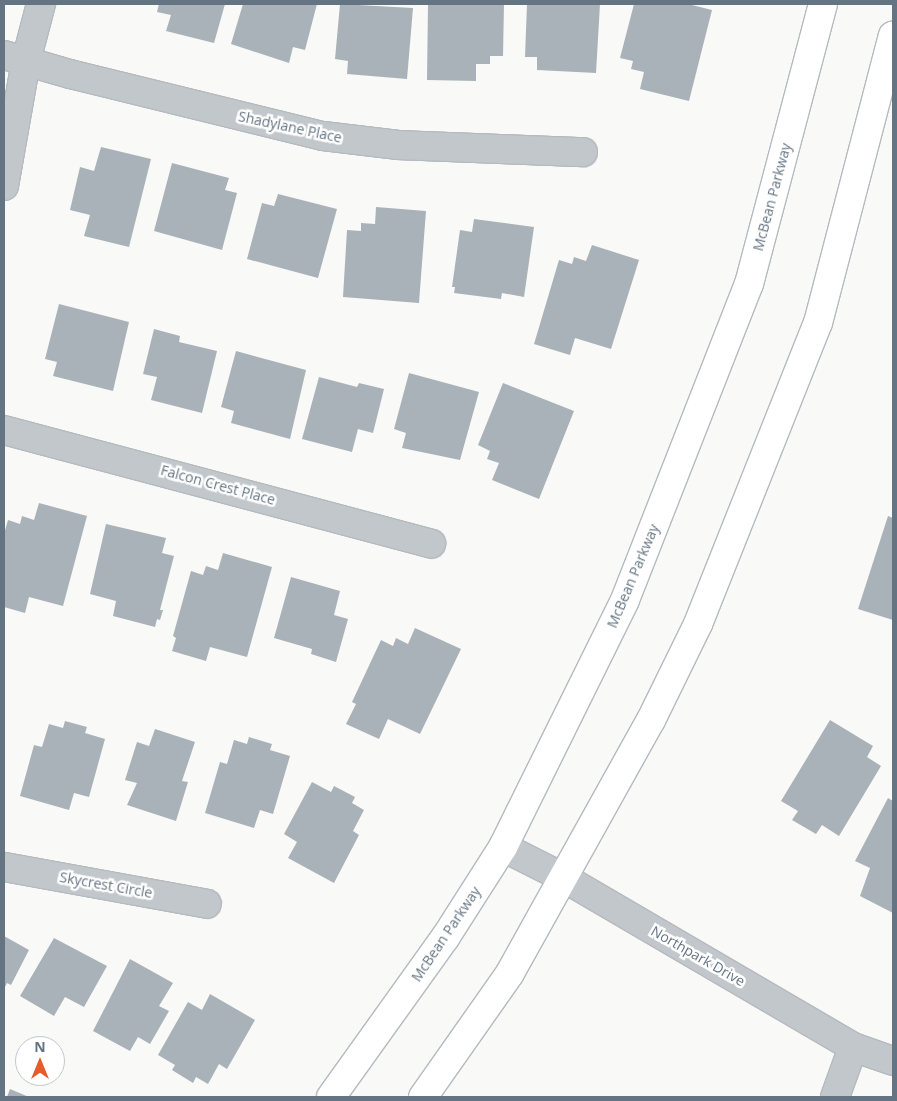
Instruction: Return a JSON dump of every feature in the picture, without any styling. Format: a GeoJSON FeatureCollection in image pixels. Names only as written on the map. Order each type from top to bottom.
{"type":"FeatureCollection","features":[{"type":"Feature","properties":{"kind":"main road","name":"McBean Parkway"},"geometry":{"type":"LineString","coordinates":[[330,1097],[445,938],[503,847],[625,600],[749,284],[823,4]]}},
{"type":"Feature","properties":{"kind":"main road"},"geometry":{"type":"LineString","coordinates":[[423,1097],[510,973],[651,720],[698,624],[818,323],[893,36]]}},
{"type":"Feature","properties":{"kind":"street"},"geometry":{"type":"LineString","coordinates":[[4,186],[15,58],[41,4]]}},
{"type":"Feature","properties":{"kind":"street","name":"Shadylane Place"},"geometry":{"type":"LineString","coordinates":[[15,58],[323,136],[398,145],[583,152]]}},
{"type":"Feature","properties":{"kind":"street","name":"Falcon Crest Place"},"geometry":{"type":"LineString","coordinates":[[4,430],[430,544]]}},
{"type":"Feature","properties":{"kind":"street","name":"Northpark Drive"},"geometry":{"type":"LineString","coordinates":[[503,847],[564,878],[853,1047],[893,1062]]}},
{"type":"Feature","properties":{"kind":"street","name":"Skycrest Circle"},"geometry":{"type":"LineString","coordinates":[[4,867],[207,904]]}},
{"type":"Feature","properties":{"kind":"street"},"geometry":{"type":"LineString","coordinates":[[835,1097],[853,1047]]}},
{"type":"Feature","properties":{"kind":"building"},"geometry":{"type":"Polygon","coordinates":[[[159,4],[225,4],[214,43],[166,31],[171,15],[157,12],[159,4]]]}},
{"type":"Feature","properties":{"kind":"building"},"geometry":{"type":"Polygon","coordinates":[[[243,4],[317,4],[305,50],[293,47],[289,63],[231,44],[243,4]]]}},
{"type":"Feature","properties":{"kind":"building"},"geometry":{"type":"Polygon","coordinates":[[[340,4],[413,8],[407,79],[347,74],[348,61],[335,59],[340,4]]]}},
{"type":"Feature","properties":{"kind":"building"},"geometry":{"type":"Polygon","coordinates":[[[428,4],[504,4],[503,56],[490,56],[490,64],[476,64],[476,81],[427,80],[428,4]]]}},
{"type":"Feature","properties":{"kind":"building"},"geometry":{"type":"Polygon","coordinates":[[[527,4],[600,4],[596,73],[537,70],[537,57],[525,57],[527,4]]]}},
{"type":"Feature","properties":{"kind":"building"},"geometry":{"type":"Polygon","coordinates":[[[634,4],[688,4],[712,10],[689,101],[640,89],[644,72],[631,69],[633,61],[620,58],[634,4]]]}},
{"type":"Feature","properties":{"kind":"building"},"geometry":{"type":"Polygon","coordinates":[[[101,147],[151,159],[129,247],[84,236],[90,215],[70,210],[80,167],[94,171],[101,147]]]}},
{"type":"Feature","properties":{"kind":"building"},"geometry":{"type":"Polygon","coordinates":[[[172,163],[229,178],[225,190],[237,193],[222,250],[154,231],[172,163]]]}},
{"type":"Feature","properties":{"kind":"building"},"geometry":{"type":"Polygon","coordinates":[[[278,194],[337,209],[318,278],[247,259],[262,203],[274,206],[278,194]]]}},
{"type":"Feature","properties":{"kind":"building"},"geometry":{"type":"Polygon","coordinates":[[[376,207],[426,211],[419,303],[343,297],[347,230],[361,231],[361,223],[375,224],[376,207]]]}},
{"type":"Feature","properties":{"kind":"building"},"geometry":{"type":"Polygon","coordinates":[[[474,219],[534,227],[524,297],[502,293],[501,299],[454,293],[455,287],[452,287],[460,230],[472,232],[474,219]]]}},
{"type":"Feature","properties":{"kind":"building"},"geometry":{"type":"Polygon","coordinates":[[[592,245],[639,260],[611,349],[575,338],[570,355],[534,344],[559,260],[572,264],[574,257],[586,261],[592,245]]]}},
{"type":"Feature","properties":{"kind":"building"},"geometry":{"type":"Polygon","coordinates":[[[59,304],[129,322],[113,391],[53,376],[57,362],[45,359],[59,304]]]}},
{"type":"Feature","properties":{"kind":"building"},"geometry":{"type":"Polygon","coordinates":[[[154,329],[180,336],[179,342],[217,351],[202,413],[151,400],[157,377],[143,374],[154,329]]]}},
{"type":"Feature","properties":{"kind":"building"},"geometry":{"type":"Polygon","coordinates":[[[236,351],[306,370],[290,439],[231,423],[234,411],[221,407],[236,351]]]}},
{"type":"Feature","properties":{"kind":"building"},"geometry":{"type":"Polygon","coordinates":[[[409,373],[479,392],[460,460],[402,448],[406,433],[394,429],[409,373]]]}},
{"type":"Feature","properties":{"kind":"building"},"geometry":{"type":"Polygon","coordinates":[[[319,377],[357,387],[359,383],[384,389],[373,433],[358,429],[352,452],[302,439],[319,377]]]}},
{"type":"Feature","properties":{"kind":"building"},"geometry":{"type":"Polygon","coordinates":[[[503,383],[574,411],[539,499],[492,480],[499,463],[487,459],[490,451],[478,445],[503,383]]]}},
{"type":"Feature","properties":{"kind":"building"},"geometry":{"type":"Polygon","coordinates":[[[39,503],[87,516],[63,606],[29,597],[25,613],[4,607],[4,534],[8,520],[20,524],[22,516],[34,520],[39,503]]]}},
{"type":"Feature","properties":{"kind":"building"},"geometry":{"type":"Polygon","coordinates":[[[888,516],[893,518],[893,620],[858,609],[888,516]]]}},
{"type":"Feature","properties":{"kind":"building"},"geometry":{"type":"Polygon","coordinates":[[[106,524],[166,538],[162,553],[174,556],[160,610],[163,610],[160,620],[157,619],[155,627],[113,616],[116,601],[90,594],[106,524]]]}},
{"type":"Feature","properties":{"kind":"building"},"geometry":{"type":"Polygon","coordinates":[[[223,553],[272,567],[247,657],[210,647],[206,661],[172,651],[176,638],[173,636],[191,571],[203,575],[206,566],[218,570],[223,553]]]}},
{"type":"Feature","properties":{"kind":"building"},"geometry":{"type":"Polygon","coordinates":[[[291,577],[340,591],[334,615],[348,619],[336,662],[311,654],[312,649],[274,638],[291,577]]]}},
{"type":"Feature","properties":{"kind":"building"},"geometry":{"type":"Polygon","coordinates":[[[415,628],[461,649],[420,734],[388,719],[379,739],[346,724],[356,704],[352,702],[381,640],[393,646],[396,638],[408,644],[415,628]]]}},
{"type":"Feature","properties":{"kind":"building"},"geometry":{"type":"Polygon","coordinates":[[[830,720],[873,746],[867,757],[881,766],[839,836],[822,825],[816,834],[792,820],[798,811],[781,801],[830,720]]]}},
{"type":"Feature","properties":{"kind":"building"},"geometry":{"type":"Polygon","coordinates":[[[65,721],[87,727],[85,733],[105,739],[89,797],[74,793],[69,810],[20,796],[34,745],[42,747],[49,724],[63,728],[65,721]]]}},
{"type":"Feature","properties":{"kind":"building"},"geometry":{"type":"Polygon","coordinates":[[[155,729],[195,742],[182,781],[188,782],[176,821],[127,805],[137,783],[125,780],[137,742],[149,746],[155,729]]]}},
{"type":"Feature","properties":{"kind":"building"},"geometry":{"type":"Polygon","coordinates":[[[249,737],[272,744],[270,750],[290,756],[273,814],[260,810],[254,828],[205,813],[220,762],[227,764],[234,740],[247,744],[249,737]]]}},
{"type":"Feature","properties":{"kind":"building"},"geometry":{"type":"Polygon","coordinates":[[[312,782],[331,792],[334,786],[355,797],[352,803],[364,810],[353,831],[359,835],[334,883],[288,858],[297,842],[284,834],[312,782]]]}},
{"type":"Feature","properties":{"kind":"building"},"geometry":{"type":"Polygon","coordinates":[[[888,798],[893,801],[893,913],[860,896],[870,868],[855,861],[888,798]]]}},
{"type":"Feature","properties":{"kind":"building"},"geometry":{"type":"Polygon","coordinates":[[[4,936],[29,950],[11,985],[7,983],[4,989],[4,936]]]}},
{"type":"Feature","properties":{"kind":"building"},"geometry":{"type":"Polygon","coordinates":[[[54,938],[107,966],[84,1007],[65,997],[54,1016],[20,996],[54,938]]]}},
{"type":"Feature","properties":{"kind":"building"},"geometry":{"type":"Polygon","coordinates":[[[130,959],[173,983],[159,1006],[169,1011],[150,1044],[138,1037],[130,1051],[93,1031],[130,959]]]}},
{"type":"Feature","properties":{"kind":"building"},"geometry":{"type":"Polygon","coordinates":[[[210,994],[255,1020],[227,1069],[219,1064],[208,1084],[196,1077],[193,1083],[172,1070],[175,1065],[158,1055],[188,1002],[202,1010],[210,994]]]}},
{"type":"Feature","properties":{"kind":"building"},"geometry":{"type":"Polygon","coordinates":[[[10,1089],[29,1097],[7,1097],[10,1089]]]}}]}
